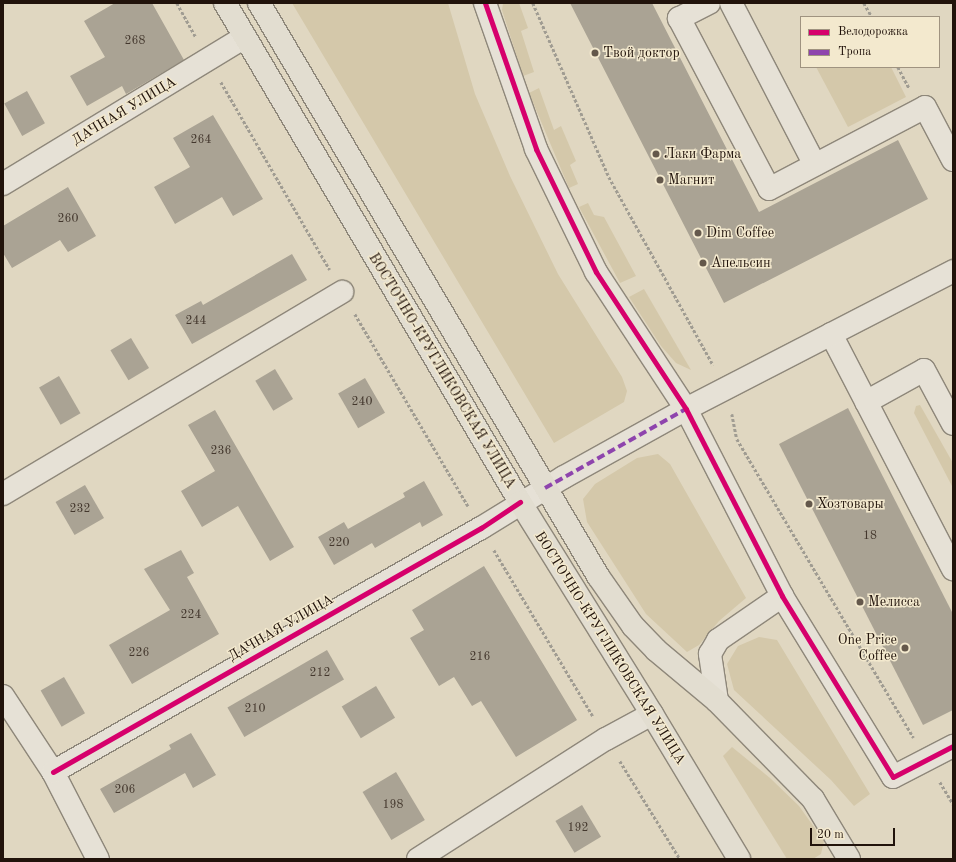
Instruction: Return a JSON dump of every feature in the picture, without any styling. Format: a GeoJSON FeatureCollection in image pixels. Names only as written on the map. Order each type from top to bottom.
{"type":"FeatureCollection","features":[{"type":"Feature","properties":{"kind":"main road","name":"ВОСТОЧНО-КРУГЛИКОВСКАЯ УЛИЦА"},"geometry":{"type":"LineString","coordinates":[[224,3],[520,502],[652,714],[739,859]]}},
{"type":"Feature","properties":{"kind":"main road","name":"ВОСТОЧНО-КРУГЛИКОВСКАЯ УЛИЦА"},"geometry":{"type":"LineString","coordinates":[[259,3],[567,526],[598,576],[633,626],[656,650],[717,701],[813,799],[849,859]]}},
{"type":"Feature","properties":{"kind":"street"},"geometry":{"type":"LineString","coordinates":[[485,3],[536,149],[596,272],[686,409],[782,596],[893,777],[953,746]]}},
{"type":"Feature","properties":{"kind":"street"},"geometry":{"type":"LineString","coordinates":[[709,3],[680,18],[768,189],[925,107],[953,160]]}},
{"type":"Feature","properties":{"kind":"street"},"geometry":{"type":"LineString","coordinates":[[731,3],[816,165]]}},
{"type":"Feature","properties":{"kind":"street","name":"ДАЧНАЯ УЛИЦА"},"geometry":{"type":"LineString","coordinates":[[3,184],[245,37]]}},
{"type":"Feature","properties":{"kind":"street","name":"ДАЧНАЯ УЛИЦА"},"geometry":{"type":"LineString","coordinates":[[53,772],[480,528],[520,502],[686,409],[953,271]]}},
{"type":"Feature","properties":{"kind":"street"},"geometry":{"type":"LineString","coordinates":[[3,494],[342,292]]}},
{"type":"Feature","properties":{"kind":"street"},"geometry":{"type":"LineString","coordinates":[[831,334],[953,569]]}},
{"type":"Feature","properties":{"kind":"street"},"geometry":{"type":"LineString","coordinates":[[866,402],[924,370],[953,424]]}},
{"type":"Feature","properties":{"kind":"street"},"geometry":{"type":"LineString","coordinates":[[717,701],[710,654],[718,640],[782,596]]}},
{"type":"Feature","properties":{"kind":"street"},"geometry":{"type":"LineString","coordinates":[[3,696],[53,772],[98,859]]}},
{"type":"Feature","properties":{"kind":"street"},"geometry":{"type":"LineString","coordinates":[[418,859],[606,739],[652,714]]}},
{"type":"Feature","properties":{"kind":"path"},"geometry":{"type":"LineString","coordinates":[[177,3],[342,292],[480,528],[606,739],[680,859]]}},
{"type":"Feature","properties":{"kind":"path"},"geometry":{"type":"LineString","coordinates":[[864,3],[871,16]]}},
{"type":"Feature","properties":{"kind":"shaded area"},"geometry":{"type":"Polygon","coordinates":[[[292,3],[448,3],[475,94],[510,176],[558,274],[622,377],[627,391],[624,402],[554,443],[292,3]]]}},
{"type":"Feature","properties":{"kind":"shaded area"},"geometry":{"type":"Polygon","coordinates":[[[503,3],[519,3],[528,28],[521,31],[534,72],[523,76],[502,10],[503,3]]]}},
{"type":"Feature","properties":{"kind":"shaded area"},"geometry":{"type":"Polygon","coordinates":[[[817,68],[892,68],[906,97],[848,127],[817,68]]]}},
{"type":"Feature","properties":{"kind":"shaded area"},"geometry":{"type":"Polygon","coordinates":[[[539,88],[554,130],[561,126],[576,161],[570,165],[578,184],[569,188],[529,93],[539,88]]]}},
{"type":"Feature","properties":{"kind":"shaded area"},"geometry":{"type":"Polygon","coordinates":[[[588,203],[594,215],[604,217],[636,276],[620,283],[579,207],[588,203]]]}},
{"type":"Feature","properties":{"kind":"shaded area"},"geometry":{"type":"Polygon","coordinates":[[[644,289],[691,370],[676,363],[661,346],[629,297],[644,289]]]}},
{"type":"Feature","properties":{"kind":"shaded area"},"geometry":{"type":"Polygon","coordinates":[[[920,405],[953,463],[953,488],[914,413],[916,406],[920,405]]]}},
{"type":"Feature","properties":{"kind":"shaded area"},"geometry":{"type":"Polygon","coordinates":[[[658,454],[670,464],[746,598],[719,621],[699,645],[687,652],[646,614],[587,522],[583,499],[595,484],[637,458],[658,454]]]}},
{"type":"Feature","properties":{"kind":"shaded area"},"geometry":{"type":"Polygon","coordinates":[[[759,637],[777,640],[870,794],[854,806],[831,780],[734,690],[727,664],[738,646],[759,637]]]}},
{"type":"Feature","properties":{"kind":"shaded area"},"geometry":{"type":"Polygon","coordinates":[[[732,747],[770,778],[799,806],[824,841],[821,854],[813,859],[787,859],[723,756],[732,747]]]}},
{"type":"Feature","properties":{"kind":"building"},"geometry":{"type":"Polygon","coordinates":[[[115,3],[152,3],[184,60],[126,94],[122,86],[87,106],[70,76],[105,57],[84,21],[115,3]]]}},
{"type":"Feature","properties":{"kind":"building"},"geometry":{"type":"Polygon","coordinates":[[[570,3],[652,3],[759,212],[898,140],[928,199],[724,303],[570,3]]]}},
{"type":"Feature","properties":{"kind":"building"},"geometry":{"type":"Polygon","coordinates":[[[27,91],[45,123],[22,136],[4,104],[27,91]]]}},
{"type":"Feature","properties":{"kind":"building"},"geometry":{"type":"Polygon","coordinates":[[[213,115],[263,199],[233,216],[222,197],[175,224],[154,187],[190,167],[173,138],[213,115]]]}},
{"type":"Feature","properties":{"kind":"building"},"geometry":{"type":"Polygon","coordinates":[[[68,187],[96,236],[68,252],[60,240],[12,268],[3,253],[3,226],[68,187]]]}},
{"type":"Feature","properties":{"kind":"building"},"geometry":{"type":"Polygon","coordinates":[[[292,254],[307,280],[192,344],[175,315],[201,301],[203,305],[292,254]]]}},
{"type":"Feature","properties":{"kind":"building"},"geometry":{"type":"Polygon","coordinates":[[[131,338],[149,368],[128,380],[110,350],[131,338]]]}},
{"type":"Feature","properties":{"kind":"building"},"geometry":{"type":"Polygon","coordinates":[[[275,369],[293,399],[273,411],[255,381],[275,369]]]}},
{"type":"Feature","properties":{"kind":"building"},"geometry":{"type":"Polygon","coordinates":[[[59,376],[80,413],[61,425],[39,388],[59,376]]]}},
{"type":"Feature","properties":{"kind":"building"},"geometry":{"type":"Polygon","coordinates":[[[365,378],[385,413],[358,428],[338,394],[365,378]]]}},
{"type":"Feature","properties":{"kind":"building"},"geometry":{"type":"Polygon","coordinates":[[[848,408],[953,614],[953,710],[923,725],[779,444],[848,408]]]}},
{"type":"Feature","properties":{"kind":"building"},"geometry":{"type":"Polygon","coordinates":[[[215,410],[294,547],[270,561],[238,506],[202,527],[181,491],[215,471],[188,425],[215,410]]]}},
{"type":"Feature","properties":{"kind":"building"},"geometry":{"type":"Polygon","coordinates":[[[424,481],[443,515],[422,527],[420,522],[375,548],[372,543],[334,565],[318,537],[344,522],[348,529],[405,497],[403,493],[424,481]]]}},
{"type":"Feature","properties":{"kind":"building"},"geometry":{"type":"Polygon","coordinates":[[[85,485],[104,518],[75,535],[56,502],[85,485]]]}},
{"type":"Feature","properties":{"kind":"building"},"geometry":{"type":"Polygon","coordinates":[[[181,550],[194,573],[187,577],[219,634],[132,684],[109,645],[170,610],[144,569],[181,550]]]}},
{"type":"Feature","properties":{"kind":"building"},"geometry":{"type":"Polygon","coordinates":[[[484,566],[577,720],[516,757],[481,701],[472,706],[454,677],[439,686],[410,638],[424,630],[412,610],[484,566]]]}},
{"type":"Feature","properties":{"kind":"building"},"geometry":{"type":"Polygon","coordinates":[[[327,650],[344,679],[244,737],[227,708],[327,650]]]}},
{"type":"Feature","properties":{"kind":"building"},"geometry":{"type":"Polygon","coordinates":[[[64,677],[85,713],[62,727],[41,690],[64,677]]]}},
{"type":"Feature","properties":{"kind":"building"},"geometry":{"type":"Polygon","coordinates":[[[376,686],[395,718],[361,738],[342,707],[376,686]]]}},
{"type":"Feature","properties":{"kind":"building"},"geometry":{"type":"Polygon","coordinates":[[[191,733],[216,775],[193,788],[185,773],[114,813],[100,789],[171,749],[169,745],[191,733]]]}},
{"type":"Feature","properties":{"kind":"building"},"geometry":{"type":"Polygon","coordinates":[[[396,772],[425,820],[391,840],[363,792],[396,772]]]}},
{"type":"Feature","properties":{"kind":"building"},"geometry":{"type":"Polygon","coordinates":[[[582,805],[601,837],[574,853],[555,821],[582,805]]]}},
{"type":"Feature","properties":{"kind":"marked path"},"geometry":{"type":"LineString","coordinates":[[545,488],[686,409]]}},
{"type":"Feature","properties":{"kind":"cycle path"},"geometry":{"type":"LineString","coordinates":[[485,3],[536,149],[596,272],[686,409],[782,596],[893,777],[953,746]]}},
{"type":"Feature","properties":{"kind":"cycle path"},"geometry":{"type":"LineString","coordinates":[[53,772],[481,528],[520,502]]}},
{"type":"Feature","properties":{"kind":"place","name":"Твой доктор"},"geometry":{"type":"Point","coordinates":[595,53]}},
{"type":"Feature","properties":{"kind":"place","name":"Лаки Фарма"},"geometry":{"type":"Point","coordinates":[656,154]}},
{"type":"Feature","properties":{"kind":"place","name":"Магнит"},"geometry":{"type":"Point","coordinates":[660,180]}},
{"type":"Feature","properties":{"kind":"place","name":"Dim Coffee"},"geometry":{"type":"Point","coordinates":[698,233]}},
{"type":"Feature","properties":{"kind":"place","name":"Апельсин"},"geometry":{"type":"Point","coordinates":[703,263]}},
{"type":"Feature","properties":{"kind":"place","name":"Хозтовары"},"geometry":{"type":"Point","coordinates":[809,504]}},
{"type":"Feature","properties":{"kind":"place","name":"Мелисса"},"geometry":{"type":"Point","coordinates":[860,602]}},
{"type":"Feature","properties":{"kind":"place","name":"One Price Coffee"},"geometry":{"type":"Point","coordinates":[905,648]}}]}
